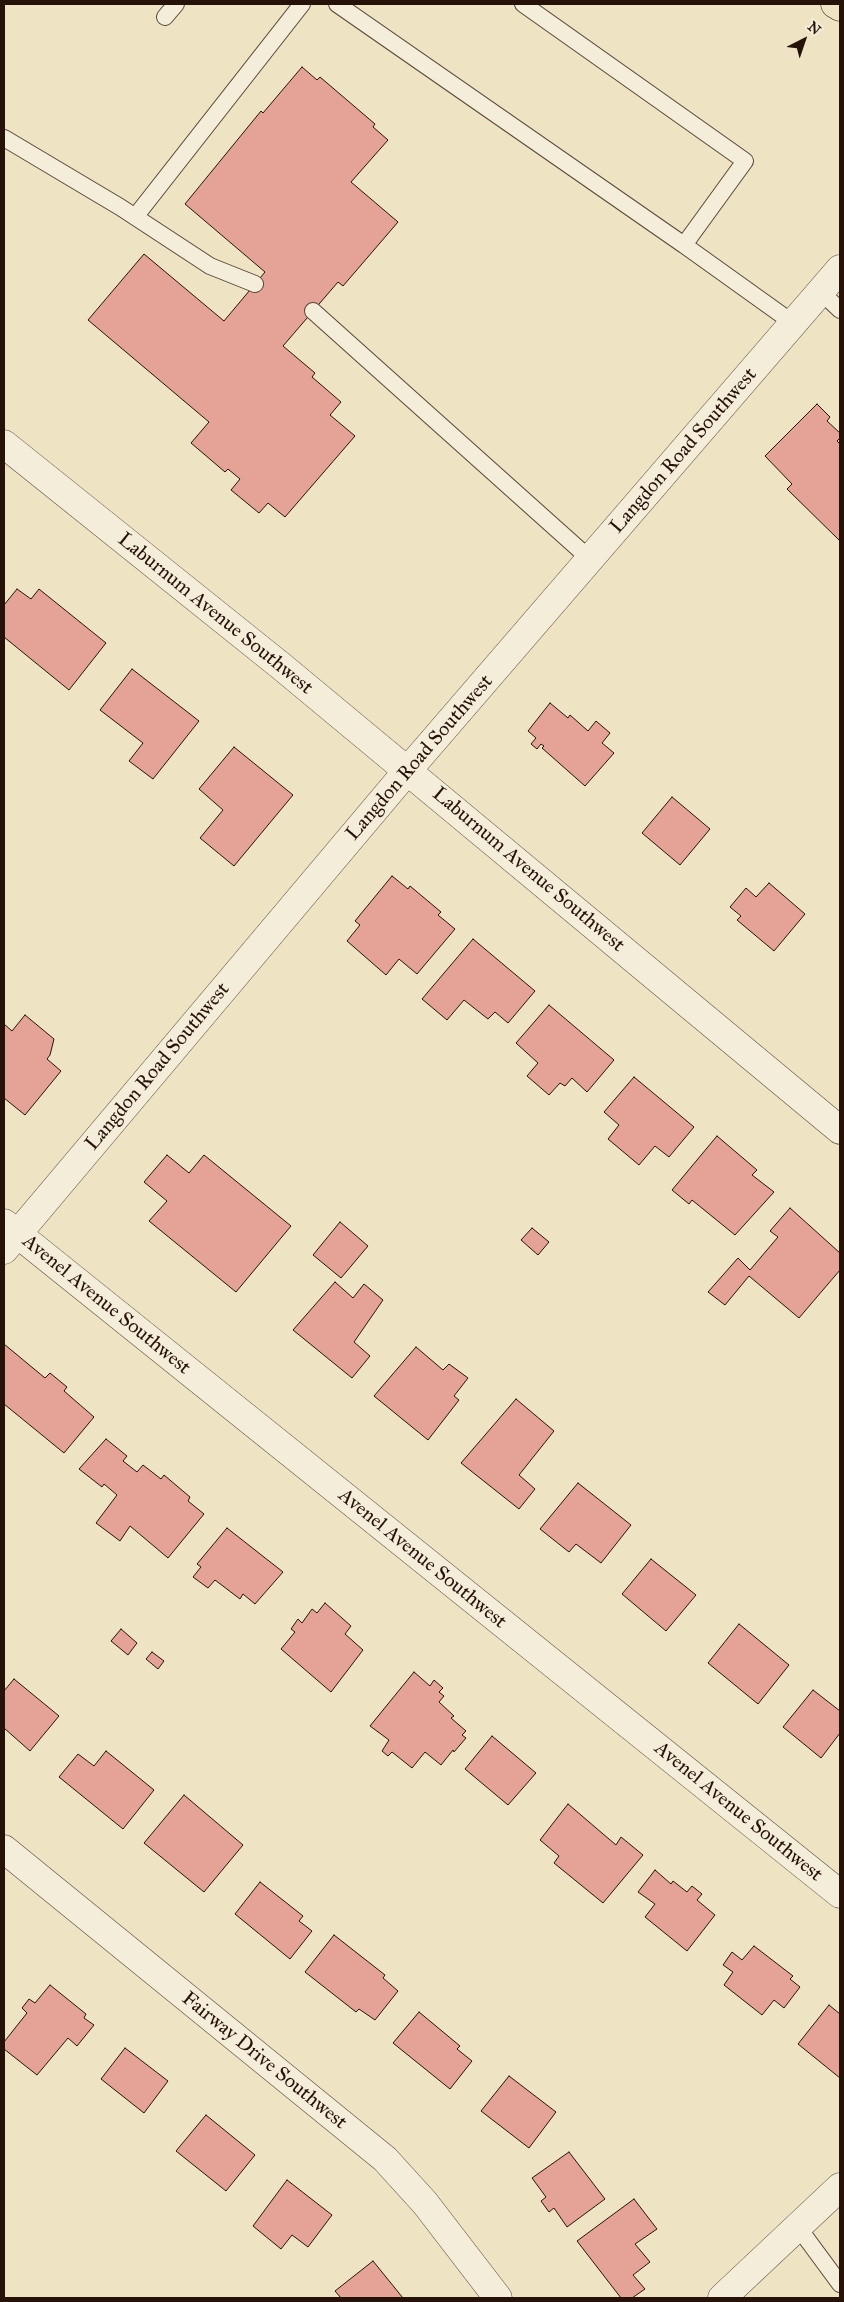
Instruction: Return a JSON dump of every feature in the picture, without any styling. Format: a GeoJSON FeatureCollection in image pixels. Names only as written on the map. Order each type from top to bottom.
{"type":"FeatureCollection","features":[{"type":"Feature","properties":{"kind":"main road"},"geometry":{"type":"LineString","coordinates":[[835,4],[840,7]]}},
{"type":"Feature","properties":{"kind":"street","name":"Langdon Road Southwest"},"geometry":{"type":"LineString","coordinates":[[8,1236],[840,269]]}},
{"type":"Feature","properties":{"kind":"street","name":"Laburnum Avenue Southwest"},"geometry":{"type":"LineString","coordinates":[[4,444],[408,770],[840,1130]]}},
{"type":"Feature","properties":{"kind":"street","name":"Avenel Avenue Southwest"},"geometry":{"type":"LineString","coordinates":[[8,1236],[840,1894]]}},
{"type":"Feature","properties":{"kind":"street","name":"Fairway Drive Southwest"},"geometry":{"type":"LineString","coordinates":[[4,1849],[385,2159],[425,2202],[498,2298]]}},
{"type":"Feature","properties":{"kind":"street"},"geometry":{"type":"LineString","coordinates":[[722,2298],[840,2188]]}},
{"type":"Feature","properties":{"kind":"lane"},"geometry":{"type":"LineString","coordinates":[[165,17],[176,4]]}},
{"type":"Feature","properties":{"kind":"lane"},"geometry":{"type":"LineString","coordinates":[[135,217],[302,4]]}},
{"type":"Feature","properties":{"kind":"lane"},"geometry":{"type":"LineString","coordinates":[[337,4],[793,323]]}},
{"type":"Feature","properties":{"kind":"lane"},"geometry":{"type":"LineString","coordinates":[[523,4],[745,161],[684,245]]}},
{"type":"Feature","properties":{"kind":"lane"},"geometry":{"type":"LineString","coordinates":[[4,138],[135,217],[210,266],[255,284]]}},
{"type":"Feature","properties":{"kind":"lane"},"geometry":{"type":"LineString","coordinates":[[821,292],[840,310]]}},
{"type":"Feature","properties":{"kind":"lane"},"geometry":{"type":"LineString","coordinates":[[313,311],[591,560]]}},
{"type":"Feature","properties":{"kind":"lane"},"geometry":{"type":"LineString","coordinates":[[798,2227],[840,2284]]}},
{"type":"Feature","properties":{"kind":"building"},"geometry":{"type":"Polygon","coordinates":[[[302,67],[317,80],[320,77],[375,124],[373,127],[388,140],[351,182],[398,222],[343,286],[338,282],[283,346],[315,373],[312,377],[341,402],[330,415],[355,436],[285,517],[268,503],[259,513],[231,490],[240,479],[228,469],[225,472],[191,443],[209,422],[88,320],[144,254],[224,321],[265,272],[185,204],[261,111],[263,113],[302,67]]]}},
{"type":"Feature","properties":{"kind":"building"},"geometry":{"type":"Polygon","coordinates":[[[817,404],[830,417],[827,421],[840,433],[840,438],[837,441],[840,444],[840,541],[787,489],[792,484],[765,456],[817,404]]]}},
{"type":"Feature","properties":{"kind":"building"},"geometry":{"type":"Polygon","coordinates":[[[17,589],[31,599],[39,589],[106,643],[69,690],[4,637],[4,605],[17,589]]]}},
{"type":"Feature","properties":{"kind":"building"},"geometry":{"type":"Polygon","coordinates":[[[132,669],[199,721],[153,779],[129,761],[143,743],[100,710],[132,669]]]}},
{"type":"Feature","properties":{"kind":"building"},"geometry":{"type":"Polygon","coordinates":[[[550,703],[568,718],[570,715],[588,731],[596,721],[610,733],[602,743],[614,753],[585,786],[542,748],[544,746],[541,744],[537,749],[531,744],[536,738],[528,731],[550,703]]]}},
{"type":"Feature","properties":{"kind":"building"},"geometry":{"type":"Polygon","coordinates":[[[234,747],[293,795],[234,866],[200,838],[223,810],[199,789],[234,747]]]}},
{"type":"Feature","properties":{"kind":"building"},"geometry":{"type":"Polygon","coordinates":[[[672,797],[710,829],[680,865],[642,833],[672,797]]]}},
{"type":"Feature","properties":{"kind":"building"},"geometry":{"type":"Polygon","coordinates":[[[392,876],[408,889],[410,886],[441,912],[438,915],[455,929],[417,974],[399,959],[386,975],[347,941],[360,925],[355,921],[392,876]]]}},
{"type":"Feature","properties":{"kind":"building"},"geometry":{"type":"Polygon","coordinates":[[[769,883],[805,914],[774,951],[737,920],[741,916],[730,907],[746,888],[756,897],[769,883]]]}},
{"type":"Feature","properties":{"kind":"building"},"geometry":{"type":"Polygon","coordinates":[[[473,939],[535,991],[508,1023],[495,1012],[488,1019],[464,1000],[447,1020],[422,999],[473,939]]]}},
{"type":"Feature","properties":{"kind":"building"},"geometry":{"type":"Polygon","coordinates":[[[549,1005],[614,1060],[587,1092],[572,1078],[565,1086],[560,1083],[549,1095],[527,1076],[538,1063],[516,1043],[549,1005]]]}},
{"type":"Feature","properties":{"kind":"building"},"geometry":{"type":"Polygon","coordinates":[[[25,1015],[54,1039],[50,1055],[47,1059],[61,1071],[25,1115],[4,1098],[4,1024],[12,1031],[25,1015]]]}},
{"type":"Feature","properties":{"kind":"building"},"geometry":{"type":"Polygon","coordinates":[[[634,1077],[694,1127],[669,1157],[655,1146],[639,1165],[608,1139],[619,1125],[604,1112],[634,1077]]]}},
{"type":"Feature","properties":{"kind":"building"},"geometry":{"type":"Polygon","coordinates":[[[717,1136],[757,1170],[752,1175],[774,1192],[735,1235],[692,1200],[689,1204],[672,1190],[717,1136]]]}},
{"type":"Feature","properties":{"kind":"building"},"geometry":{"type":"Polygon","coordinates":[[[167,1155],[189,1173],[204,1155],[291,1226],[236,1292],[149,1221],[167,1201],[144,1182],[167,1155]]]}},
{"type":"Feature","properties":{"kind":"building"},"geometry":{"type":"Polygon","coordinates":[[[790,1208],[840,1253],[840,1270],[799,1318],[749,1276],[725,1305],[708,1292],[738,1258],[750,1270],[778,1237],[770,1231],[790,1208]]]}},
{"type":"Feature","properties":{"kind":"building"},"geometry":{"type":"Polygon","coordinates":[[[340,1222],[368,1246],[341,1278],[313,1255],[340,1222]]]}},
{"type":"Feature","properties":{"kind":"building"},"geometry":{"type":"Polygon","coordinates":[[[532,1228],[549,1242],[538,1255],[521,1240],[532,1228]]]}},
{"type":"Feature","properties":{"kind":"building"},"geometry":{"type":"Polygon","coordinates":[[[335,1282],[353,1298],[364,1284],[383,1300],[354,1342],[370,1356],[352,1378],[293,1330],[335,1282]]]}},
{"type":"Feature","properties":{"kind":"building"},"geometry":{"type":"Polygon","coordinates":[[[4,1344],[45,1378],[50,1373],[67,1387],[64,1391],[94,1417],[64,1453],[4,1404],[4,1344]]]}},
{"type":"Feature","properties":{"kind":"building"},"geometry":{"type":"Polygon","coordinates":[[[416,1347],[443,1370],[449,1364],[468,1378],[454,1396],[459,1400],[428,1440],[374,1396],[416,1347]]]}},
{"type":"Feature","properties":{"kind":"building"},"geometry":{"type":"Polygon","coordinates":[[[516,1399],[554,1431],[519,1475],[535,1489],[519,1509],[461,1463],[516,1399]]]}},
{"type":"Feature","properties":{"kind":"building"},"geometry":{"type":"Polygon","coordinates":[[[106,1439],[127,1456],[123,1461],[137,1472],[143,1465],[161,1479],[164,1475],[190,1497],[188,1501],[204,1514],[168,1558],[130,1526],[120,1541],[96,1523],[117,1495],[104,1484],[102,1487],[79,1469],[106,1439]]]}},
{"type":"Feature","properties":{"kind":"building"},"geometry":{"type":"Polygon","coordinates":[[[578,1483],[631,1525],[601,1563],[576,1544],[569,1552],[540,1529],[578,1483]]]}},
{"type":"Feature","properties":{"kind":"building"},"geometry":{"type":"Polygon","coordinates":[[[227,1528],[283,1572],[255,1604],[243,1594],[240,1599],[215,1580],[208,1588],[193,1577],[201,1567],[197,1564],[227,1528]]]}},
{"type":"Feature","properties":{"kind":"building"},"geometry":{"type":"Polygon","coordinates":[[[651,1559],[696,1595],[666,1631],[622,1594],[651,1559]]]}},
{"type":"Feature","properties":{"kind":"building"},"geometry":{"type":"Polygon","coordinates":[[[325,1603],[351,1626],[345,1634],[363,1650],[331,1692],[281,1649],[295,1632],[291,1629],[298,1619],[302,1623],[312,1609],[317,1613],[325,1603]]]}},
{"type":"Feature","properties":{"kind":"building"},"geometry":{"type":"Polygon","coordinates":[[[739,1624],[789,1665],[758,1704],[708,1663],[739,1624]]]}},
{"type":"Feature","properties":{"kind":"building"},"geometry":{"type":"Polygon","coordinates":[[[121,1629],[137,1643],[128,1655],[111,1641],[121,1629]]]}},
{"type":"Feature","properties":{"kind":"building"},"geometry":{"type":"Polygon","coordinates":[[[152,1652],[164,1661],[158,1669],[146,1659],[152,1652]]]}},
{"type":"Feature","properties":{"kind":"building"},"geometry":{"type":"Polygon","coordinates":[[[414,1672],[430,1686],[434,1680],[443,1688],[439,1692],[444,1696],[439,1702],[454,1716],[451,1718],[466,1731],[462,1735],[466,1738],[441,1765],[425,1752],[412,1768],[392,1752],[388,1756],[382,1751],[389,1740],[370,1726],[414,1672]]]}},
{"type":"Feature","properties":{"kind":"building"},"geometry":{"type":"Polygon","coordinates":[[[14,1679],[59,1716],[30,1751],[4,1728],[4,1691],[14,1679]]]}},
{"type":"Feature","properties":{"kind":"building"},"geometry":{"type":"Polygon","coordinates":[[[813,1690],[840,1711],[840,1733],[821,1758],[783,1727],[813,1690]]]}},
{"type":"Feature","properties":{"kind":"building"},"geometry":{"type":"Polygon","coordinates":[[[492,1736],[536,1773],[508,1805],[465,1769],[492,1736]]]}},
{"type":"Feature","properties":{"kind":"building"},"geometry":{"type":"Polygon","coordinates":[[[106,1751],[154,1790],[123,1829],[59,1777],[78,1754],[94,1766],[106,1751]]]}},
{"type":"Feature","properties":{"kind":"building"},"geometry":{"type":"Polygon","coordinates":[[[184,1795],[243,1845],[204,1892],[144,1843],[184,1795]]]}},
{"type":"Feature","properties":{"kind":"building"},"geometry":{"type":"Polygon","coordinates":[[[568,1804],[616,1845],[621,1837],[643,1855],[603,1903],[554,1863],[559,1856],[540,1840],[568,1804]]]}},
{"type":"Feature","properties":{"kind":"building"},"geometry":{"type":"Polygon","coordinates":[[[655,1870],[671,1884],[673,1881],[687,1892],[692,1886],[702,1894],[697,1900],[715,1915],[687,1951],[645,1917],[655,1904],[638,1892],[655,1870]]]}},
{"type":"Feature","properties":{"kind":"building"},"geometry":{"type":"Polygon","coordinates":[[[260,1882],[303,1916],[299,1921],[312,1931],[290,1959],[235,1914],[260,1882]]]}},
{"type":"Feature","properties":{"kind":"building"},"geometry":{"type":"Polygon","coordinates":[[[334,1935],[385,1975],[383,1978],[398,1991],[375,2020],[359,2009],[356,2012],[305,1972],[334,1935]]]}},
{"type":"Feature","properties":{"kind":"building"},"geometry":{"type":"Polygon","coordinates":[[[754,1946],[793,1976],[790,1979],[800,1987],[784,2008],[774,2000],[762,2015],[724,1985],[733,1972],[723,1965],[732,1952],[742,1960],[754,1946]]]}},
{"type":"Feature","properties":{"kind":"building"},"geometry":{"type":"Polygon","coordinates":[[[50,1985],[86,2014],[84,2018],[94,2025],[77,2046],[68,2038],[37,2075],[4,2049],[4,2042],[27,2013],[22,2008],[29,1999],[35,2003],[50,1985]]]}},
{"type":"Feature","properties":{"kind":"building"},"geometry":{"type":"Polygon","coordinates":[[[829,2005],[840,2014],[840,2078],[798,2044],[829,2005]]]}},
{"type":"Feature","properties":{"kind":"building"},"geometry":{"type":"Polygon","coordinates":[[[419,2012],[460,2046],[457,2049],[472,2061],[450,2089],[393,2043],[419,2012]]]}},
{"type":"Feature","properties":{"kind":"building"},"geometry":{"type":"Polygon","coordinates":[[[125,2048],[168,2081],[144,2113],[101,2079],[125,2048]]]}},
{"type":"Feature","properties":{"kind":"building"},"geometry":{"type":"Polygon","coordinates":[[[509,2076],[556,2112],[529,2148],[481,2111],[509,2076]]]}},
{"type":"Feature","properties":{"kind":"building"},"geometry":{"type":"Polygon","coordinates":[[[206,2115],[255,2155],[226,2191],[176,2151],[206,2115]]]}},
{"type":"Feature","properties":{"kind":"building"},"geometry":{"type":"Polygon","coordinates":[[[569,2152],[605,2199],[567,2227],[554,2208],[549,2212],[541,2201],[546,2197],[532,2178],[569,2152]]]}},
{"type":"Feature","properties":{"kind":"building"},"geometry":{"type":"Polygon","coordinates":[[[287,2180],[332,2215],[308,2247],[292,2235],[281,2249],[253,2226],[287,2180]]]}},
{"type":"Feature","properties":{"kind":"building"},"geometry":{"type":"Polygon","coordinates":[[[634,2199],[657,2229],[635,2244],[650,2262],[633,2275],[645,2289],[632,2298],[621,2298],[577,2241],[634,2199]]]}},
{"type":"Feature","properties":{"kind":"building"},"geometry":{"type":"Polygon","coordinates":[[[373,2261],[403,2298],[341,2298],[335,2291],[373,2261]]]}}]}
